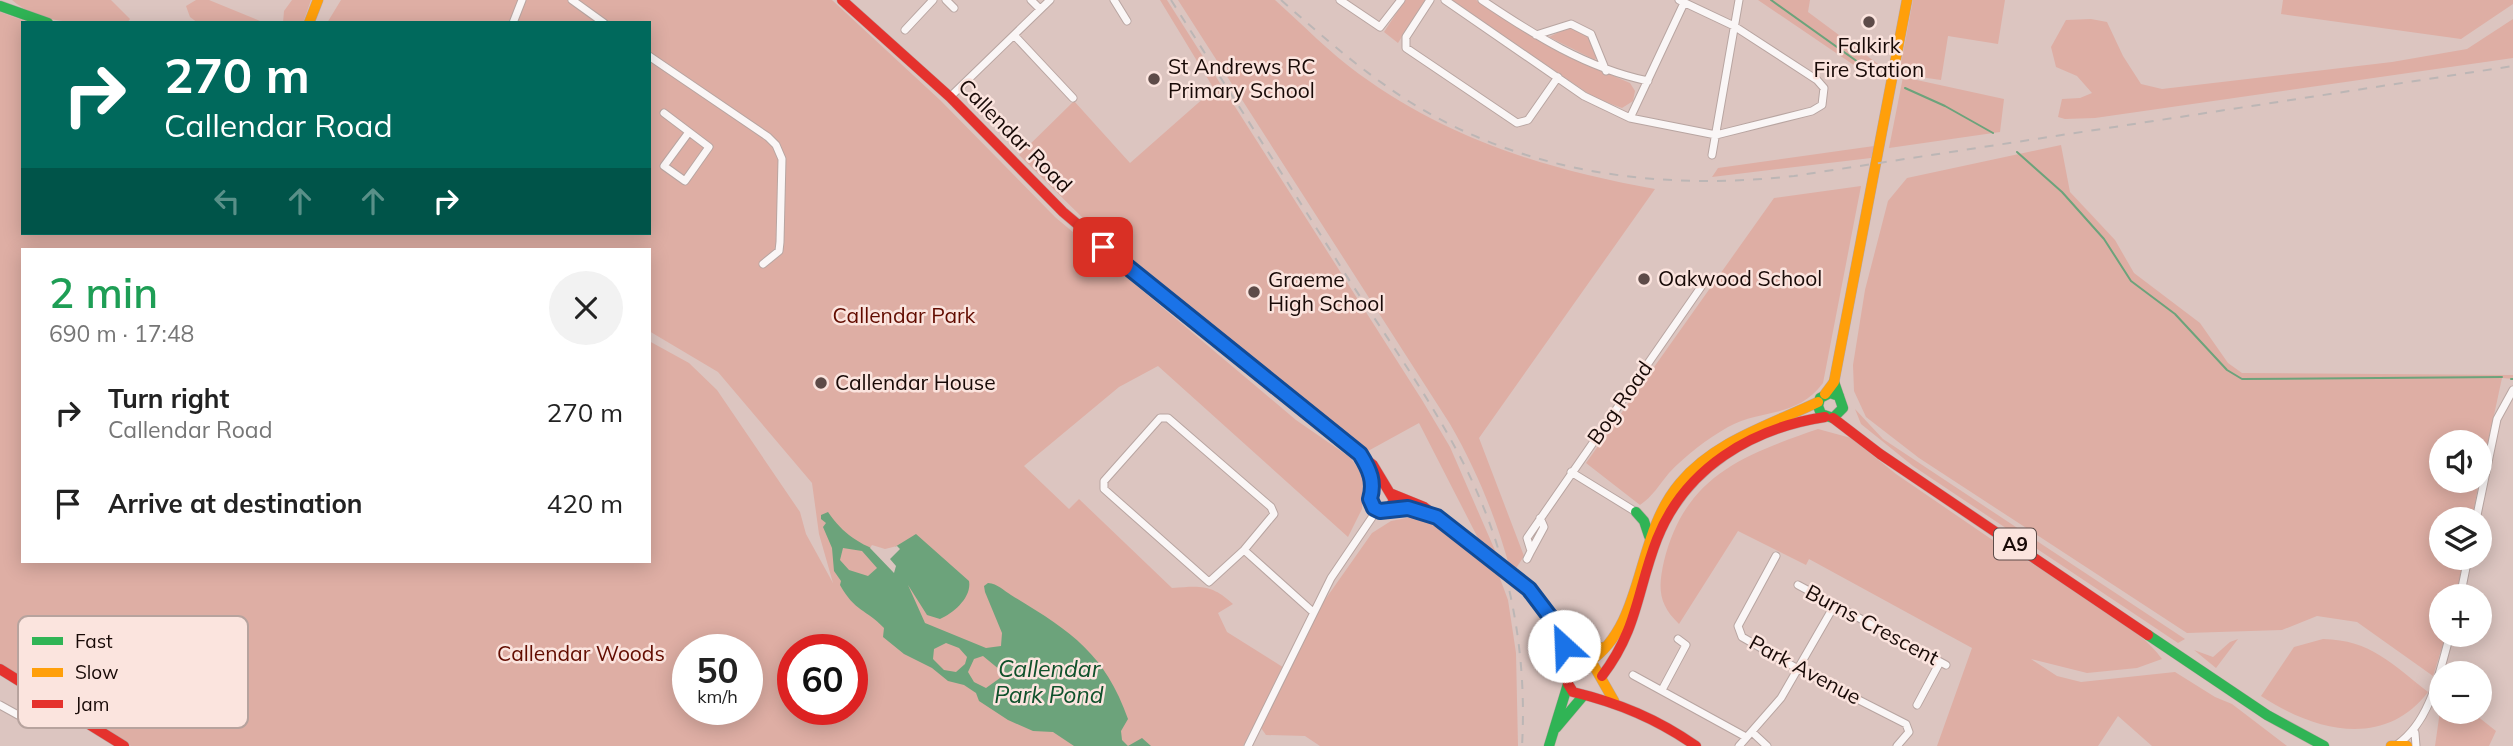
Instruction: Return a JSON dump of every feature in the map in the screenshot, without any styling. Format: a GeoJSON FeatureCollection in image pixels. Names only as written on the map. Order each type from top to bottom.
{"type":"FeatureCollection","features":[{"type":"Feature","properties":{"kind":"main road"},"geometry":{"type":"LineString","coordinates":[[310,21],[318,0]]}},
{"type":"Feature","properties":{"kind":"main road","name":"Callendar Road"},"geometry":{"type":"LineString","coordinates":[[842,0],[950,97],[1079,226],[1195,324],[1360,454],[1378,471],[1390,492]]}},
{"type":"Feature","properties":{"kind":"main road"},"geometry":{"type":"LineString","coordinates":[[1833,416],[1819,411],[1821,398],[1834,382],[1907,0]]}},
{"type":"Feature","properties":{"kind":"main road"},"geometry":{"type":"LineString","coordinates":[[2,4],[43,21]]}},
{"type":"Feature","properties":{"kind":"main road"},"geometry":{"type":"LineString","coordinates":[[1550,741],[1586,696],[1597,692],[1636,621],[1659,532],[1667,514],[1687,486],[1731,450],[1771,431],[1833,416],[1843,404],[1834,382]]}},
{"type":"Feature","properties":{"kind":"main road"},"geometry":{"type":"LineString","coordinates":[[1550,741],[1575,665],[1596,656],[1620,627],[1649,536],[1660,510],[1681,481],[1727,442],[1821,398],[1839,396]]}},
{"type":"Feature","properties":{"kind":"main road","name":"A9"},"geometry":{"type":"LineString","coordinates":[[1833,416],[1880,454],[2267,715],[2324,746]]}},
{"type":"Feature","properties":{"kind":"main road","name":"Callendar Road"},"geometry":{"type":"LineString","coordinates":[[1360,454],[1371,475],[1374,491]]}},
{"type":"Feature","properties":{"kind":"main road"},"geometry":{"type":"LineString","coordinates":[[1437,517],[1408,508],[1377,510],[1370,499],[1374,491],[1381,488],[1412,500],[1437,517],[1522,583],[1557,626],[1588,651],[1598,651],[1598,667],[1607,671]]}},
{"type":"Feature","properties":{"kind":"main road"},"geometry":{"type":"LineString","coordinates":[[1389,509],[1393,503],[1390,492]]}},
{"type":"Feature","properties":{"kind":"main road"},"geometry":{"type":"LineString","coordinates":[[1636,512],[1647,514],[1660,510]]}},
{"type":"Feature","properties":{"kind":"main road"},"geometry":{"type":"LineString","coordinates":[[1636,512],[1644,522],[1649,536]]}},
{"type":"Feature","properties":{"kind":"main road"},"geometry":{"type":"LineString","coordinates":[[1557,626],[1596,656]]}},
{"type":"Feature","properties":{"kind":"main road"},"geometry":{"type":"LineString","coordinates":[[1557,626],[1573,692],[1615,702],[1672,729],[1696,746]]}},
{"type":"Feature","properties":{"kind":"main road"},"geometry":{"type":"LineString","coordinates":[[0,669],[18,680]]}},
{"type":"Feature","properties":{"kind":"main road"},"geometry":{"type":"LineString","coordinates":[[1607,671],[1615,702]]}},
{"type":"Feature","properties":{"kind":"main road"},"geometry":{"type":"LineString","coordinates":[[95,728],[124,746]]}},
{"type":"Feature","properties":{"kind":"street"},"geometry":{"type":"LineString","coordinates":[[514,21],[522,0]]}},
{"type":"Feature","properties":{"kind":"street"},"geometry":{"type":"LineString","coordinates":[[572,0],[601,21]]}},
{"type":"Feature","properties":{"kind":"street"},"geometry":{"type":"LineString","coordinates":[[905,30],[933,0]]}},
{"type":"Feature","properties":{"kind":"street"},"geometry":{"type":"LineString","coordinates":[[946,0],[954,8]]}},
{"type":"Feature","properties":{"kind":"street"},"geometry":{"type":"LineString","coordinates":[[1031,0],[1040,9]]}},
{"type":"Feature","properties":{"kind":"street"},"geometry":{"type":"LineString","coordinates":[[950,97],[1050,0]]}},
{"type":"Feature","properties":{"kind":"street"},"geometry":{"type":"LineString","coordinates":[[1114,0],[1127,21]]}},
{"type":"Feature","properties":{"kind":"street"},"geometry":{"type":"LineString","coordinates":[[1340,0],[1380,27],[1401,0]]}},
{"type":"Feature","properties":{"kind":"street"},"geometry":{"type":"LineString","coordinates":[[1430,0],[1406,37],[1406,48],[1517,123],[1528,120],[1558,78]]}},
{"type":"Feature","properties":{"kind":"street"},"geometry":{"type":"LineString","coordinates":[[1445,0],[1605,108],[1630,118],[1716,135],[1812,111],[1822,105],[1825,98],[1824,88],[1817,80],[1734,26],[1682,1],[1630,118]]}},
{"type":"Feature","properties":{"kind":"street"},"geometry":{"type":"LineString","coordinates":[[1482,0],[1536,35],[1605,71],[1648,81]]}},
{"type":"Feature","properties":{"kind":"street"},"geometry":{"type":"LineString","coordinates":[[1497,10],[1502,0]]}},
{"type":"Feature","properties":{"kind":"street"},"geometry":{"type":"LineString","coordinates":[[1712,155],[1739,0]]}},
{"type":"Feature","properties":{"kind":"street"},"geometry":{"type":"LineString","coordinates":[[1536,35],[1571,24],[1591,34],[1605,71]]}},
{"type":"Feature","properties":{"kind":"street"},"geometry":{"type":"LineString","coordinates":[[1014,35],[1073,98]]}},
{"type":"Feature","properties":{"kind":"street"},"geometry":{"type":"LineString","coordinates":[[651,57],[768,137],[779,149],[782,159],[779,251],[764,264]]}},
{"type":"Feature","properties":{"kind":"street"},"geometry":{"type":"LineString","coordinates":[[664,113],[709,147],[685,181],[664,166],[689,132]]}},
{"type":"Feature","properties":{"kind":"street","name":"Bog Road"},"geometry":{"type":"LineString","coordinates":[[1527,559],[1531,551],[1527,538],[1701,287]]}},
{"type":"Feature","properties":{"kind":"street"},"geometry":{"type":"LineString","coordinates":[[2479,507],[2497,419],[2513,390]]}},
{"type":"Feature","properties":{"kind":"street"},"geometry":{"type":"LineString","coordinates":[[1160,418],[1168,418],[1271,507],[1274,514],[1244,550],[1214,580],[1204,580],[1104,489],[1104,481],[1160,418]]}},
{"type":"Feature","properties":{"kind":"street"},"geometry":{"type":"LineString","coordinates":[[1572,472],[1636,512]]}},
{"type":"Feature","properties":{"kind":"street"},"geometry":{"type":"LineString","coordinates":[[1248,746],[1331,578],[1377,510]]}},
{"type":"Feature","properties":{"kind":"street"},"geometry":{"type":"LineString","coordinates":[[1244,550],[1313,612]]}},
{"type":"Feature","properties":{"kind":"street","name":"Park Avenue"},"geometry":{"type":"LineString","coordinates":[[1776,556],[1738,626],[1742,637],[1906,724],[1910,729],[1897,746]]}},
{"type":"Feature","properties":{"kind":"street","name":"Burns Crescent"},"geometry":{"type":"LineString","coordinates":[[1798,585],[1943,663],[1917,705]]}},
{"type":"Feature","properties":{"kind":"street"},"geometry":{"type":"LineString","coordinates":[[1739,746],[1781,698],[1834,606]]}},
{"type":"Feature","properties":{"kind":"street"},"geometry":{"type":"LineString","coordinates":[[1663,688],[1686,645],[1678,639]]}},
{"type":"Feature","properties":{"kind":"street"},"geometry":{"type":"LineString","coordinates":[[2399,746],[2415,733],[2433,693],[2446,647]]}},
{"type":"Feature","properties":{"kind":"street"},"geometry":{"type":"LineString","coordinates":[[1633,675],[1663,688],[1767,746]]}},
{"type":"Feature","properties":{"kind":"street"},"geometry":{"type":"LineString","coordinates":[[0,705],[18,715]]}},
{"type":"Feature","properties":{"kind":"street"},"geometry":{"type":"LineString","coordinates":[[2415,733],[2416,746]]}},
{"type":"Feature","properties":{"kind":"green space"},"geometry":{"type":"Polygon","coordinates":[[[12,0],[111,0],[130,19],[62,21],[24,9],[12,0]]]}},
{"type":"Feature","properties":{"kind":"green space"},"geometry":{"type":"Polygon","coordinates":[[[196,0],[209,0],[260,21],[195,21],[190,17],[186,6],[196,0]]]}},
{"type":"Feature","properties":{"kind":"green space"},"geometry":{"type":"Polygon","coordinates":[[[292,0],[311,0],[304,21],[283,21],[284,11],[292,0]]]}},
{"type":"Feature","properties":{"kind":"green space","name":"Callendar Park"},"geometry":{"type":"Polygon","coordinates":[[[341,0],[832,0],[940,100],[1055,217],[1296,420],[1351,458],[1363,476],[1362,509],[1348,537],[1158,366],[1119,387],[1024,466],[1069,509],[1079,499],[1172,588],[1205,588],[1225,597],[1233,604],[1218,613],[1227,632],[1289,671],[1322,604],[1372,533],[1391,521],[1412,517],[1432,520],[1495,565],[1508,600],[1516,653],[1518,746],[1320,746],[1305,736],[1266,735],[1261,728],[1252,728],[1243,746],[131,746],[102,728],[248,728],[248,616],[18,616],[18,676],[0,665],[0,12],[25,21],[21,21],[21,235],[651,235],[651,21],[328,21],[341,0]]]}},
{"type":"Feature","properties":{"kind":"green space","name":"Graeme High School"},"geometry":{"type":"Polygon","coordinates":[[[1160,0],[1167,0],[1422,400],[1450,447],[1497,555],[1479,540],[1419,423],[1368,451],[1095,230],[1019,155],[1074,101],[1130,163],[1214,89],[1160,0]]]}},
{"type":"Feature","properties":{"kind":"green space"},"geometry":{"type":"Polygon","coordinates":[[[1178,0],[1275,0],[1359,74],[1428,117],[1500,149],[1537,161],[1655,189],[1479,438],[1524,556],[1515,570],[1509,565],[1484,493],[1450,424],[1178,0]]]}},
{"type":"Feature","properties":{"kind":"green space"},"geometry":{"type":"Polygon","coordinates":[[[1405,0],[1425,0],[1398,43],[1384,32],[1405,0]]]}},
{"type":"Feature","properties":{"kind":"green space"},"geometry":{"type":"Polygon","coordinates":[[[1451,0],[1476,0],[1564,55],[1630,83],[1635,91],[1633,101],[1622,108],[1595,98],[1451,0]]]}},
{"type":"Feature","properties":{"kind":"green space"},"geometry":{"type":"Polygon","coordinates":[[[1758,0],[1810,0],[1808,12],[1878,64],[1867,74],[1758,0]]]}},
{"type":"Feature","properties":{"kind":"green space"},"geometry":{"type":"Polygon","coordinates":[[[1913,0],[2005,0],[1998,44],[1948,36],[1941,80],[1899,74],[1913,0]]]}},
{"type":"Feature","properties":{"kind":"green space"},"geometry":{"type":"Polygon","coordinates":[[[2283,0],[2513,0],[2513,4],[2461,39],[2281,14],[2283,0]]]}},
{"type":"Feature","properties":{"kind":"green space"},"geometry":{"type":"Polygon","coordinates":[[[2091,19],[2107,22],[2123,56],[2141,84],[2162,89],[2392,62],[2467,49],[2513,19],[2513,58],[2095,118],[2058,117],[2062,99],[2080,98],[2092,93],[2077,76],[2056,67],[2051,47],[2066,20],[2091,19]]]}},
{"type":"Feature","properties":{"kind":"green space"},"geometry":{"type":"Polygon","coordinates":[[[1569,27],[1590,37],[1597,56],[1595,60],[1549,37],[1569,27]]]}},
{"type":"Feature","properties":{"kind":"green space"},"geometry":{"type":"Polygon","coordinates":[[[1903,77],[2004,99],[2000,132],[1889,148],[1903,77]]]}},
{"type":"Feature","properties":{"kind":"green space"},"geometry":{"type":"Polygon","coordinates":[[[2061,145],[2070,192],[2115,240],[2134,273],[2200,323],[2228,363],[2242,373],[2513,375],[2513,379],[2502,378],[2491,430],[2429,430],[2429,493],[2477,493],[2474,507],[2429,507],[2429,570],[2462,570],[2459,584],[2429,584],[2429,647],[2442,647],[2438,661],[2429,661],[2429,673],[2357,622],[2317,616],[2282,630],[2187,633],[1919,458],[1866,417],[1854,391],[1853,365],[1865,290],[1888,201],[1907,178],[2061,145]]]}},
{"type":"Feature","properties":{"kind":"green space"},"geometry":{"type":"Polygon","coordinates":[[[1874,146],[1871,158],[1712,177],[1718,168],[1874,146]]]}},
{"type":"Feature","properties":{"kind":"green space"},"geometry":{"type":"Polygon","coordinates":[[[1861,186],[1823,383],[1813,394],[1790,408],[1741,421],[1720,432],[1682,460],[1640,505],[1586,463],[1774,198],[1861,186]]]}},
{"type":"Feature","properties":{"kind":"green space"},"geometry":{"type":"Polygon","coordinates":[[[1855,409],[1883,439],[2185,639],[2178,643],[1913,466],[1861,424],[1855,409]]]}},
{"type":"Feature","properties":{"kind":"green space"},"geometry":{"type":"Polygon","coordinates":[[[1818,429],[1851,438],[1896,474],[1994,541],[2000,548],[2060,580],[2118,618],[2162,659],[2137,668],[2087,673],[2031,659],[2057,676],[2081,682],[2175,672],[2215,697],[2232,704],[2287,746],[2152,746],[2118,716],[2098,746],[1937,746],[1972,648],[1809,559],[1806,565],[1738,531],[1679,624],[1663,602],[1661,579],[1674,532],[1686,508],[1702,489],[1742,460],[1818,429]]]}},
{"type":"Feature","properties":{"kind":"green space"},"geometry":{"type":"Polygon","coordinates":[[[2238,639],[2216,668],[2194,650],[2213,657],[2230,642],[2238,639]]]}},
{"type":"Feature","properties":{"kind":"green space"},"geometry":{"type":"Polygon","coordinates":[[[2323,639],[2355,644],[2380,655],[2428,692],[2412,709],[2393,721],[2352,729],[2307,719],[2261,696],[2294,647],[2323,639]]]}},
{"type":"Feature","properties":{"kind":"green space"},"geometry":{"type":"Polygon","coordinates":[[[2438,724],[2487,724],[2496,731],[2489,746],[2435,746],[2438,724]]]}},
{"type":"Feature","properties":{"kind":"water","name":"Callendar Park Pond"},"geometry":{"type":"Polygon","coordinates":[[[828,512],[853,538],[885,553],[916,534],[969,581],[968,593],[961,604],[940,619],[927,615],[908,585],[925,623],[986,648],[1001,646],[1002,633],[985,592],[984,586],[988,583],[1067,632],[1096,660],[1119,696],[1128,719],[1121,731],[1122,740],[1128,746],[1074,746],[1053,732],[1033,731],[1008,720],[979,701],[976,693],[964,685],[948,681],[932,668],[904,654],[883,637],[884,628],[845,594],[834,571],[832,548],[823,527],[826,523],[821,519],[821,515],[828,512]],[[843,548],[840,560],[849,570],[868,576],[877,568],[862,551],[843,548]],[[946,643],[934,649],[933,659],[944,670],[956,672],[965,664],[967,657],[959,648],[946,643]],[[983,656],[974,659],[968,672],[974,682],[986,688],[1000,678],[1000,670],[983,656]]]}},
{"type":"Feature","properties":{"kind":"water"},"geometry":{"type":"Polygon","coordinates":[[[1142,738],[1151,746],[1128,746],[1142,738]]]}},
{"type":"Feature","properties":{"kind":"pier"},"geometry":{"type":"Polygon","coordinates":[[[872,545],[885,549],[897,546],[900,549],[890,559],[896,566],[894,573],[870,548],[872,545]]]}},
{"type":"Feature","properties":{"kind":"waterway"},"geometry":{"type":"LineString","coordinates":[[1771,0],[1879,77]]}},
{"type":"Feature","properties":{"kind":"waterway"},"geometry":{"type":"LineString","coordinates":[[1905,88],[1945,106],[1993,133]]}},
{"type":"Feature","properties":{"kind":"waterway"},"geometry":{"type":"LineString","coordinates":[[2017,152],[2062,192],[2104,239],[2131,281],[2175,314],[2227,370],[2242,379],[2502,377]]}},
{"type":"Feature","properties":{"kind":"railway"},"geometry":{"type":"LineString","coordinates":[[1171,0],[1417,383],[1474,485],[1501,557],[1517,632],[1523,708],[1522,746]]}},
{"type":"Feature","properties":{"kind":"railway"},"geometry":{"type":"LineString","coordinates":[[1281,0],[1376,79],[1410,102],[1454,126],[1500,146],[1547,161],[1596,172],[1694,181],[1794,176],[2513,66]]}},
{"type":"Feature","properties":{"kind":"traffic: fast"},"geometry":{"type":"LineString","coordinates":[[0,6],[42,21]]}},
{"type":"Feature","properties":{"kind":"traffic: fast"},"geometry":{"type":"LineString","coordinates":[[1834,382],[1843,408],[1833,418],[1821,414],[1818,406],[1820,398],[1830,393],[1839,396]]}},
{"type":"Feature","properties":{"kind":"traffic: fast"},"geometry":{"type":"LineString","coordinates":[[1636,512],[1644,521],[1649,536]]}},
{"type":"Feature","properties":{"kind":"traffic: fast"},"geometry":{"type":"LineString","coordinates":[[2148,635],[2267,715],[2324,746]]}},
{"type":"Feature","properties":{"kind":"traffic: fast"},"geometry":{"type":"LineString","coordinates":[[1549,746],[1568,684]]}},
{"type":"Feature","properties":{"kind":"traffic: fast"},"geometry":{"type":"LineString","coordinates":[[1556,728],[1583,696]]}},
{"type":"Feature","properties":{"kind":"traffic: slow"},"geometry":{"type":"LineString","coordinates":[[310,21],[318,0]]}},
{"type":"Feature","properties":{"kind":"traffic: slow"},"geometry":{"type":"LineString","coordinates":[[1825,394],[1834,382],[1907,0]]}},
{"type":"Feature","properties":{"kind":"traffic: slow"},"geometry":{"type":"LineString","coordinates":[[1089,234],[1195,324],[1343,441]]}},
{"type":"Feature","properties":{"kind":"traffic: slow"},"geometry":{"type":"LineString","coordinates":[[1589,662],[1607,645],[1621,625],[1654,528],[1680,483],[1694,468],[1726,445],[1818,402]]}},
{"type":"Feature","properties":{"kind":"traffic: slow"},"geometry":{"type":"LineString","coordinates":[[1365,462],[1374,508],[1426,513]]}},
{"type":"Feature","properties":{"kind":"traffic: slow"},"geometry":{"type":"LineString","coordinates":[[1564,632],[1588,651],[1604,647]]}},
{"type":"Feature","properties":{"kind":"traffic: slow"},"geometry":{"type":"LineString","coordinates":[[1569,673],[1580,663],[1594,666],[1614,701]]}},
{"type":"Feature","properties":{"kind":"traffic: slow"},"geometry":{"type":"LineString","coordinates":[[2391,746],[2407,746]]}},
{"type":"Feature","properties":{"kind":"traffic: jam"},"geometry":{"type":"LineString","coordinates":[[842,0],[950,97],[1063,212],[1089,234]]}},
{"type":"Feature","properties":{"kind":"traffic: jam"},"geometry":{"type":"LineString","coordinates":[[1602,676],[1614,659],[1630,625],[1657,539],[1669,514],[1685,492],[1703,472],[1747,442],[1798,422],[1825,417]]}},
{"type":"Feature","properties":{"kind":"traffic: jam"},"geometry":{"type":"LineString","coordinates":[[1833,418],[1880,454],[2148,635]]}},
{"type":"Feature","properties":{"kind":"traffic: jam"},"geometry":{"type":"LineString","coordinates":[[1343,441],[1373,465],[1394,500],[1389,509]]}},
{"type":"Feature","properties":{"kind":"traffic: jam"},"geometry":{"type":"LineString","coordinates":[[1392,494],[1424,507],[1522,583],[1584,662]]}},
{"type":"Feature","properties":{"kind":"traffic: jam"},"geometry":{"type":"LineString","coordinates":[[1562,636],[1568,684],[1573,692],[1637,713],[1696,746]]}},
{"type":"Feature","properties":{"kind":"traffic: jam"},"geometry":{"type":"LineString","coordinates":[[0,669],[18,680]]}},
{"type":"Feature","properties":{"kind":"traffic: jam"},"geometry":{"type":"LineString","coordinates":[[95,728],[124,746]]}},
{"type":"Feature","properties":{"kind":"place","name":"Falkirk Fire Station"},"geometry":{"type":"Point","coordinates":[1869,22]}},
{"type":"Feature","properties":{"kind":"place","name":"St Andrews RC Primary School"},"geometry":{"type":"Point","coordinates":[1154,79]}},
{"type":"Feature","properties":{"kind":"place","name":"Oakwood School"},"geometry":{"type":"Point","coordinates":[1644,279]}},
{"type":"Feature","properties":{"kind":"place","name":"Graeme High School"},"geometry":{"type":"Point","coordinates":[1254,292]}},
{"type":"Feature","properties":{"kind":"place","name":"Callendar House"},"geometry":{"type":"Point","coordinates":[821,383]}},
{"type":"Feature","properties":{"kind":"route"},"geometry":{"type":"LineString","coordinates":[[1103,247],[1195,324],[1360,454],[1373,481],[1374,491],[1370,499],[1374,508],[1380,511],[1408,508],[1437,517],[1522,583],[1547,610],[1560,630],[1564,646]]}},
{"type":"Feature","properties":{"kind":"park label","name":"Callendar Woods"},"geometry":{"type":"Point","coordinates":[581,654]}}]}
